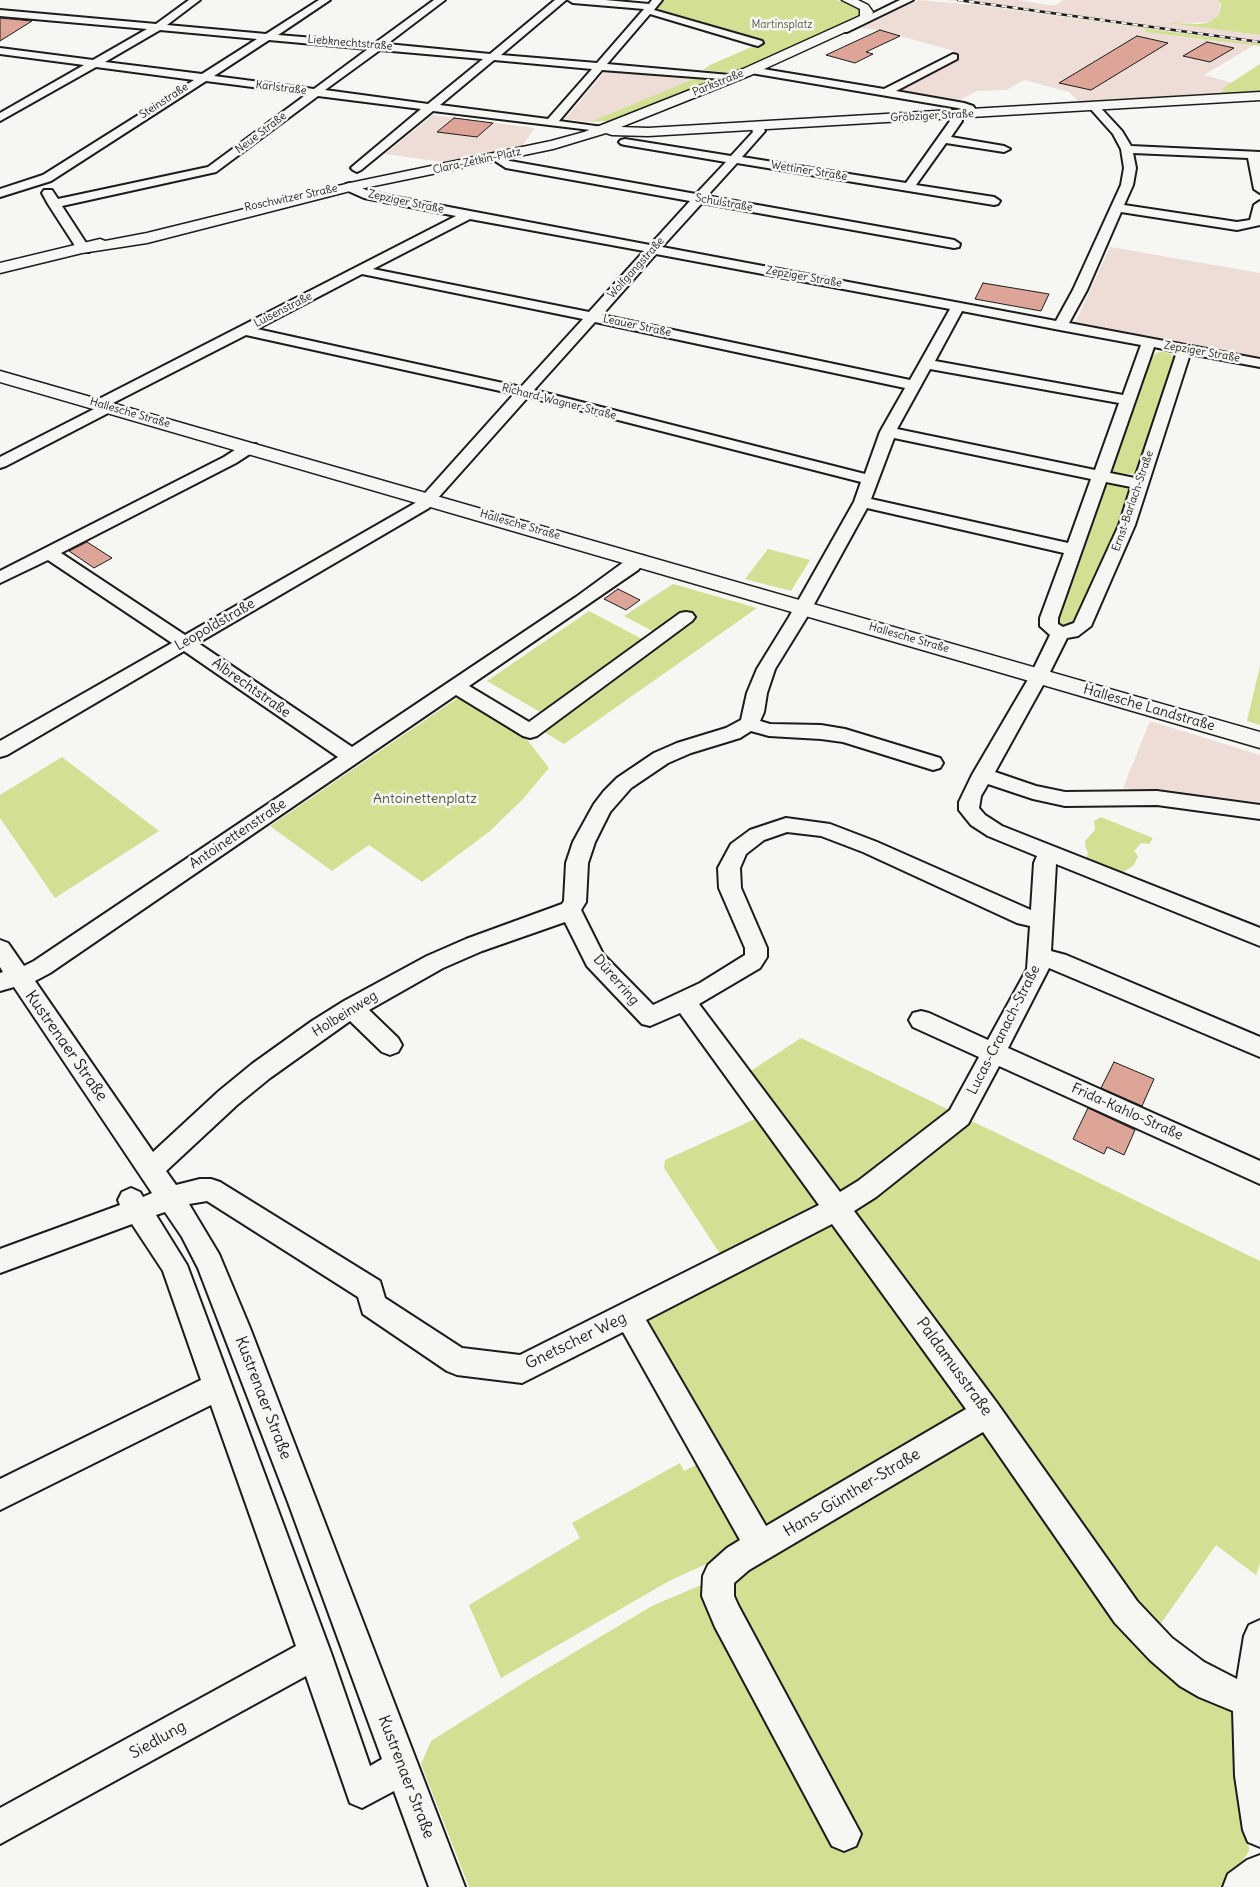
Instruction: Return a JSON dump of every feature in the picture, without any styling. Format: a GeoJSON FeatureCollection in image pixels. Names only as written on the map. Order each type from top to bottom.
{"type":"FeatureCollection","features":[{"type":"Feature","properties":{"kind":"main road"},"geometry":{"type":"LineString","coordinates":[[848,0],[864,7]]}},
{"type":"Feature","properties":{"kind":"main road","name":"Parkstraße"},"geometry":{"type":"LineString","coordinates":[[603,130],[730,78],[758,69],[864,18],[867,12],[864,7]]}},
{"type":"Feature","properties":{"kind":"main road","name":"Gröbziger Straße"},"geometry":{"type":"LineString","coordinates":[[603,130],[643,132],[1260,96]]}},
{"type":"Feature","properties":{"kind":"main road","name":"Clara-Zetkin-Platz"},"geometry":{"type":"LineString","coordinates":[[350,187],[573,140],[603,130]]}},
{"type":"Feature","properties":{"kind":"main road","name":"Roschwitzer Straße"},"geometry":{"type":"LineString","coordinates":[[0,268],[84,249],[148,238],[350,187]]}},
{"type":"Feature","properties":{"kind":"main road","name":"Hallesche Straße"},"geometry":{"type":"LineString","coordinates":[[0,376],[1039,676]]}},
{"type":"Feature","properties":{"kind":"main road","name":"Hallesche Landstraße"},"geometry":{"type":"LineString","coordinates":[[1039,676],[1260,740]]}},
{"type":"Feature","properties":{"kind":"street"},"geometry":{"type":"LineString","coordinates":[[0,118],[158,27],[195,0]]}},
{"type":"Feature","properties":{"kind":"street","name":"Steinstraße"},"geometry":{"type":"LineString","coordinates":[[0,193],[38,182],[325,0]]}},
{"type":"Feature","properties":{"kind":"street","name":"Neue Straße"},"geometry":{"type":"LineString","coordinates":[[54,204],[212,170],[440,0]]}},
{"type":"Feature","properties":{"kind":"street"},"geometry":{"type":"LineString","coordinates":[[357,168],[562,0]]}},
{"type":"Feature","properties":{"kind":"street"},"geometry":{"type":"LineString","coordinates":[[573,0],[652,6],[758,43]]}},
{"type":"Feature","properties":{"kind":"street","name":"Parkstraße"},"geometry":{"type":"LineString","coordinates":[[864,7],[906,1]]}},
{"type":"Feature","properties":{"kind":"street","name":"Parkstraße"},"geometry":{"type":"LineString","coordinates":[[832,33],[836,34],[906,1]]}},
{"type":"Feature","properties":{"kind":"street"},"geometry":{"type":"LineString","coordinates":[[573,140],[574,135],[572,131],[556,123],[600,66],[652,6]]}},
{"type":"Feature","properties":{"kind":"street","name":"Liebknechtstraße"},"geometry":{"type":"LineString","coordinates":[[0,13],[730,78]]}},
{"type":"Feature","properties":{"kind":"street","name":"Karlstraße"},"geometry":{"type":"LineString","coordinates":[[0,51],[603,130]]}},
{"type":"Feature","properties":{"kind":"street"},"geometry":{"type":"LineString","coordinates":[[886,92],[953,57]]}},
{"type":"Feature","properties":{"kind":"street"},"geometry":{"type":"LineString","coordinates":[[758,69],[960,105],[970,108],[973,113]]}},
{"type":"Feature","properties":{"kind":"street"},"geometry":{"type":"LineString","coordinates":[[701,74],[712,78],[714,85]]}},
{"type":"Feature","properties":{"kind":"street"},"geometry":{"type":"LineString","coordinates":[[1060,326],[1118,208],[1129,174],[1126,149],[1118,133],[1093,106]]}},
{"type":"Feature","properties":{"kind":"street"},"geometry":{"type":"LineString","coordinates":[[909,187],[956,120],[955,114]]}},
{"type":"Feature","properties":{"kind":"street","name":"Wolfgangstraße"},"geometry":{"type":"LineString","coordinates":[[429,499],[759,131],[756,126]]}},
{"type":"Feature","properties":{"kind":"street"},"geometry":{"type":"LineString","coordinates":[[944,139],[1004,149]]}},
{"type":"Feature","properties":{"kind":"street","name":"Wettiner Straße"},"geometry":{"type":"LineString","coordinates":[[625,142],[994,201]]}},
{"type":"Feature","properties":{"kind":"street"},"geometry":{"type":"LineString","coordinates":[[1126,149],[1256,155],[1260,189]]}},
{"type":"Feature","properties":{"kind":"street","name":"Schulstraße"},"geometry":{"type":"LineString","coordinates":[[496,157],[506,164],[954,244]]}},
{"type":"Feature","properties":{"kind":"street"},"geometry":{"type":"LineString","coordinates":[[38,182],[84,249]]}},
{"type":"Feature","properties":{"kind":"street","name":"Zepziger Straße"},"geometry":{"type":"LineString","coordinates":[[350,187],[368,195],[467,215],[1260,363]]}},
{"type":"Feature","properties":{"kind":"street"},"geometry":{"type":"LineString","coordinates":[[1118,208],[1237,226],[1255,223],[1260,205]]}},
{"type":"Feature","properties":{"kind":"street","name":"Luisenstraße"},"geometry":{"type":"LineString","coordinates":[[0,463],[244,330],[467,215]]}},
{"type":"Feature","properties":{"kind":"street","name":"Leauer Straße"},"geometry":{"type":"LineString","coordinates":[[360,270],[592,316],[913,385]]}},
{"type":"Feature","properties":{"kind":"street"},"geometry":{"type":"LineString","coordinates":[[749,724],[760,681],[775,651],[803,608],[862,502],[888,432],[958,306]]}},
{"type":"Feature","properties":{"kind":"street","name":"Richard-Wagner-Straße"},"geometry":{"type":"LineString","coordinates":[[244,330],[524,392],[871,480]]}},
{"type":"Feature","properties":{"kind":"street"},"geometry":{"type":"LineString","coordinates":[[1149,342],[1049,618],[1049,626],[1060,633],[1039,676],[968,802],[969,810],[973,816],[995,831],[1260,937]]}},
{"type":"Feature","properties":{"kind":"street","name":"Ernst-Barlach-Straße"},"geometry":{"type":"LineString","coordinates":[[1060,633],[1072,632],[1082,626],[1127,525],[1184,349]]}},
{"type":"Feature","properties":{"kind":"street"},"geometry":{"type":"LineString","coordinates":[[925,364],[1067,390],[1088,389],[1128,400]]}},
{"type":"Feature","properties":{"kind":"street"},"geometry":{"type":"LineString","coordinates":[[888,432],[1141,484]]}},
{"type":"Feature","properties":{"kind":"street"},"geometry":{"type":"LineString","coordinates":[[0,578],[230,460],[250,447]]}},
{"type":"Feature","properties":{"kind":"street","name":"Leopoldstraße"},"geometry":{"type":"LineString","coordinates":[[0,750],[416,510],[429,499]]}},
{"type":"Feature","properties":{"kind":"street"},"geometry":{"type":"LineString","coordinates":[[862,502],[1075,550]]}},
{"type":"Feature","properties":{"kind":"street","name":"Albrechtstraße"},"geometry":{"type":"LineString","coordinates":[[49,553],[353,757]]}},
{"type":"Feature","properties":{"kind":"street","name":"Antoinettenstraße"},"geometry":{"type":"LineString","coordinates":[[9,979],[29,974],[42,967],[456,687],[638,560]]}},
{"type":"Feature","properties":{"kind":"street"},"geometry":{"type":"LineString","coordinates":[[456,687],[530,730],[686,617]]}},
{"type":"Feature","properties":{"kind":"street"},"geometry":{"type":"LineString","coordinates":[[570,910],[575,902],[577,863],[584,842],[610,796],[624,783],[661,758],[684,748],[733,733],[749,724],[769,730],[822,732],[845,736],[933,763]]}},
{"type":"Feature","properties":{"kind":"street"},"geometry":{"type":"LineString","coordinates":[[982,776],[1033,792],[1065,799],[1157,798],[1260,812]]}},
{"type":"Feature","properties":{"kind":"street","name":"Dürerring"},"geometry":{"type":"LineString","coordinates":[[570,910],[595,960],[629,998],[650,1016],[684,1001],[752,962],[756,957],[756,948],[730,888],[729,868],[738,849],[756,835],[786,825],[823,829],[862,844],[1025,917],[1040,920]]}},
{"type":"Feature","properties":{"kind":"street","name":"Lucas-Cranach-Straße"},"geometry":{"type":"LineString","coordinates":[[836,1209],[867,1190],[959,1117],[1038,969],[1045,863],[1050,853]]}},
{"type":"Feature","properties":{"kind":"street","name":"Holbeinweg"},"geometry":{"type":"LineString","coordinates":[[161,1184],[168,1155],[228,1098],[260,1071],[320,1028],[352,1008],[442,959],[570,910]]}},
{"type":"Feature","properties":{"kind":"street","name":"Kustrenaer Straße"},"geometry":{"type":"LineString","coordinates":[[0,949],[9,979],[161,1184],[191,1229],[209,1264],[236,1328],[447,1887]]}},
{"type":"Feature","properties":{"kind":"street"},"geometry":{"type":"LineString","coordinates":[[1040,957],[1058,961],[1260,1047]]}},
{"type":"Feature","properties":{"kind":"street","name":"Paldamusstraße"},"geometry":{"type":"LineString","coordinates":[[684,1001],[987,1413],[1126,1612],[1143,1632],[1192,1674],[1211,1685],[1250,1701]]}},
{"type":"Feature","properties":{"kind":"street"},"geometry":{"type":"LineString","coordinates":[[352,1008],[390,1045]]}},
{"type":"Feature","properties":{"kind":"street","name":"Frida-Kahlo-Straße"},"geometry":{"type":"LineString","coordinates":[[921,1020],[1260,1173]]}},
{"type":"Feature","properties":{"kind":"street"},"geometry":{"type":"LineString","coordinates":[[0,1261],[78,1226],[135,1206],[161,1184]]}},
{"type":"Feature","properties":{"kind":"street","name":"Gnetscher Weg"},"geometry":{"type":"LineString","coordinates":[[161,1184],[210,1190],[370,1290],[373,1305],[457,1361],[522,1369],[836,1209]]}},
{"type":"Feature","properties":{"kind":"street"},"geometry":{"type":"LineString","coordinates":[[135,1206],[174,1265],[315,1653],[362,1791],[402,1766]]}},
{"type":"Feature","properties":{"kind":"street"},"geometry":{"type":"LineString","coordinates":[[0,1244],[78,1226]]}},
{"type":"Feature","properties":{"kind":"street"},"geometry":{"type":"LineString","coordinates":[[629,1316],[761,1547]]}},
{"type":"Feature","properties":{"kind":"street"},"geometry":{"type":"LineString","coordinates":[[0,1495],[219,1386]]}},
{"type":"Feature","properties":{"kind":"street","name":"Hans-Günther-Straße"},"geometry":{"type":"LineString","coordinates":[[844,1834],[726,1616],[718,1596],[719,1576],[731,1564],[987,1413]]}},
{"type":"Feature","properties":{"kind":"street"},"geometry":{"type":"LineString","coordinates":[[1260,1636],[1250,1701],[1252,1776],[1260,1830]]}},
{"type":"Feature","properties":{"kind":"street","name":"Siedlung"},"geometry":{"type":"LineString","coordinates":[[0,1827],[315,1653]]}},
{"type":"Feature","properties":{"kind":"street"},"geometry":{"type":"LineString","coordinates":[[1241,1887],[1260,1873]]}},
{"type":"Feature","properties":{"kind":"shaded area"},"geometry":{"type":"Polygon","coordinates":[[[919,0],[975,5],[1146,29],[1145,32],[1254,45],[1204,75],[1232,83],[1223,88],[1223,93],[1079,102],[1069,92],[1024,80],[1006,90],[977,91],[958,101],[897,91],[957,58],[959,55],[954,51],[878,30],[860,28],[919,0]]]}},
{"type":"Feature","properties":{"kind":"shaded area"},"geometry":{"type":"Polygon","coordinates":[[[946,0],[1019,0],[1054,6],[1063,0],[1218,0],[1220,5],[1219,15],[1210,22],[1174,24],[1260,35],[1260,44],[946,0]]]}},
{"type":"Feature","properties":{"kind":"shaded area"},"geometry":{"type":"Polygon","coordinates":[[[607,69],[678,75],[695,79],[590,122],[565,119],[607,69]]]}},
{"type":"Feature","properties":{"kind":"shaded area"},"geometry":{"type":"Polygon","coordinates":[[[433,115],[535,128],[522,146],[444,162],[385,154],[433,115]]]}},
{"type":"Feature","properties":{"kind":"shaded area"},"geometry":{"type":"Polygon","coordinates":[[[1110,247],[1260,273],[1260,357],[1075,323],[1110,247]]]}},
{"type":"Feature","properties":{"kind":"shaded area"},"geometry":{"type":"Polygon","coordinates":[[[1150,721],[1260,755],[1260,806],[1123,788],[1150,721]]]}},
{"type":"Feature","properties":{"kind":"green space","name":"Martinsplatz"},"geometry":{"type":"Polygon","coordinates":[[[664,0],[836,0],[856,6],[860,10],[860,14],[856,18],[738,71],[723,72],[703,70],[710,65],[763,42],[657,8],[664,0]]]}},
{"type":"Feature","properties":{"kind":"green space"},"geometry":{"type":"Polygon","coordinates":[[[940,0],[1260,44],[1260,46],[1145,32],[1146,29],[940,0]]]}},
{"type":"Feature","properties":{"kind":"green space"},"geometry":{"type":"Polygon","coordinates":[[[1218,0],[1260,0],[1260,35],[1167,23],[1200,24],[1210,22],[1219,15],[1221,5],[1218,0]]]}},
{"type":"Feature","properties":{"kind":"green space"},"geometry":{"type":"Polygon","coordinates":[[[1260,64],[1260,91],[1223,93],[1223,88],[1260,64]]]}},
{"type":"Feature","properties":{"kind":"green space"},"geometry":{"type":"Polygon","coordinates":[[[701,76],[708,79],[708,82],[610,121],[590,122],[701,76]]]}},
{"type":"Feature","properties":{"kind":"green space"},"geometry":{"type":"Polygon","coordinates":[[[1158,352],[1166,352],[1177,357],[1138,470],[1136,473],[1130,474],[1116,473],[1111,469],[1149,359],[1158,352]]]}},
{"type":"Feature","properties":{"kind":"green space"},"geometry":{"type":"Polygon","coordinates":[[[1116,482],[1131,487],[1082,617],[1070,627],[1058,624],[1055,618],[1103,491],[1107,485],[1116,482]]]}},
{"type":"Feature","properties":{"kind":"green space"},"geometry":{"type":"Polygon","coordinates":[[[768,549],[810,560],[791,591],[745,579],[768,549]]]}},
{"type":"Feature","properties":{"kind":"green space"},"geometry":{"type":"Polygon","coordinates":[[[673,584],[757,608],[564,744],[541,730],[666,638],[624,616],[673,584]]]}},
{"type":"Feature","properties":{"kind":"green space"},"geometry":{"type":"Polygon","coordinates":[[[589,611],[646,641],[545,715],[487,681],[589,611]]]}},
{"type":"Feature","properties":{"kind":"green space"},"geometry":{"type":"Polygon","coordinates":[[[1260,666],[1260,725],[1247,721],[1260,666]]]}},
{"type":"Feature","properties":{"kind":"green space","name":"Antoinettenplatz"},"geometry":{"type":"Polygon","coordinates":[[[459,697],[525,737],[549,768],[523,799],[490,831],[422,882],[369,845],[332,871],[270,826],[459,697]]]}},
{"type":"Feature","properties":{"kind":"green space"},"geometry":{"type":"Polygon","coordinates":[[[62,757],[159,831],[55,898],[0,818],[0,795],[62,757]]]}},
{"type":"Feature","properties":{"kind":"green space"},"geometry":{"type":"Polygon","coordinates":[[[1101,817],[1153,838],[1149,844],[1141,843],[1134,851],[1138,856],[1134,865],[1119,875],[1086,861],[1088,852],[1085,841],[1095,830],[1094,821],[1101,817]]]}},
{"type":"Feature","properties":{"kind":"green space"},"geometry":{"type":"Polygon","coordinates":[[[801,1038],[1260,1261],[1260,1563],[1256,1575],[1216,1545],[1157,1629],[1133,1603],[1040,1464],[904,1277],[749,1072],[801,1038]]]}},
{"type":"Feature","properties":{"kind":"green space"},"geometry":{"type":"Polygon","coordinates":[[[755,1119],[763,1122],[822,1204],[724,1260],[664,1168],[665,1160],[755,1119]]]}},
{"type":"Feature","properties":{"kind":"green space"},"geometry":{"type":"Polygon","coordinates":[[[830,1220],[975,1409],[780,1528],[761,1525],[647,1327],[649,1315],[830,1220]]]}},
{"type":"Feature","properties":{"kind":"green space"},"geometry":{"type":"Polygon","coordinates":[[[981,1428],[1175,1674],[1237,1714],[1249,1851],[1233,1877],[1221,1887],[469,1887],[421,1764],[431,1741],[652,1606],[736,1570],[981,1428]]]}},
{"type":"Feature","properties":{"kind":"green space"},"geometry":{"type":"Polygon","coordinates":[[[702,1462],[745,1530],[743,1547],[669,1581],[501,1678],[469,1605],[580,1538],[572,1523],[680,1463],[684,1471],[702,1462]]]}},
{"type":"Feature","properties":{"kind":"building"},"geometry":{"type":"Polygon","coordinates":[[[0,18],[32,21],[0,41],[0,18]]]}},
{"type":"Feature","properties":{"kind":"building"},"geometry":{"type":"Polygon","coordinates":[[[880,30],[900,36],[866,52],[873,54],[855,63],[826,55],[880,30]]]}},
{"type":"Feature","properties":{"kind":"building"},"geometry":{"type":"Polygon","coordinates":[[[1137,36],[1168,43],[1091,90],[1059,83],[1137,36]]]}},
{"type":"Feature","properties":{"kind":"building"},"geometry":{"type":"Polygon","coordinates":[[[1207,42],[1234,48],[1210,62],[1183,56],[1207,42]]]}},
{"type":"Feature","properties":{"kind":"building"},"geometry":{"type":"Polygon","coordinates":[[[454,118],[493,123],[477,137],[437,132],[454,118]]]}},
{"type":"Feature","properties":{"kind":"building"},"geometry":{"type":"Polygon","coordinates":[[[983,283],[1049,294],[1041,311],[975,299],[983,283]]]}},
{"type":"Feature","properties":{"kind":"building"},"geometry":{"type":"Polygon","coordinates":[[[87,542],[112,558],[94,568],[69,551],[87,542]]]}},
{"type":"Feature","properties":{"kind":"building"},"geometry":{"type":"Polygon","coordinates":[[[618,589],[640,600],[626,610],[604,599],[618,589]]]}},
{"type":"Feature","properties":{"kind":"building"},"geometry":{"type":"Polygon","coordinates":[[[1114,1062],[1154,1079],[1142,1106],[1101,1088],[1114,1062]]]}},
{"type":"Feature","properties":{"kind":"building"},"geometry":{"type":"Polygon","coordinates":[[[1088,1108],[1135,1130],[1124,1155],[1107,1147],[1104,1154],[1073,1139],[1088,1108]]]}},
{"type":"Feature","properties":{"kind":"railway"},"geometry":{"type":"LineString","coordinates":[[958,0],[1260,42]]}}]}
